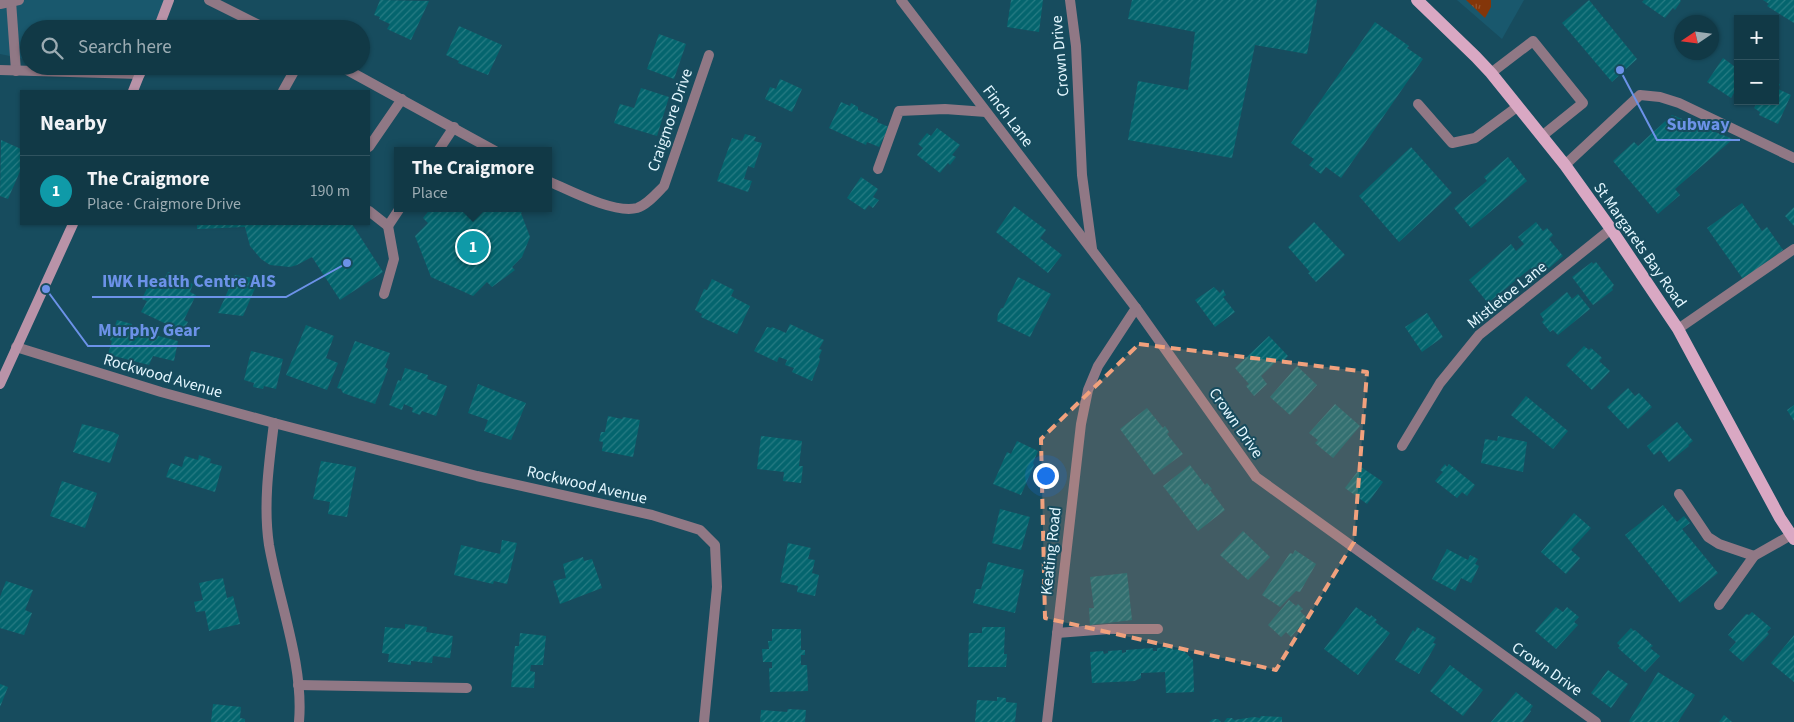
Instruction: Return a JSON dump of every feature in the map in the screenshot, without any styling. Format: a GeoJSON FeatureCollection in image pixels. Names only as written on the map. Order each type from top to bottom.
{"type":"FeatureCollection","features":[{"type":"Feature","properties":{"kind":"main road"},"geometry":{"type":"LineString","coordinates":[[161,20],[169,0]]}},
{"type":"Feature","properties":{"kind":"main road","name":"St Margarets Bay Road"},"geometry":{"type":"LineString","coordinates":[[1417,0],[1491,73],[1542,136],[1611,229],[1678,329],[1780,518],[1793,537]]}},
{"type":"Feature","properties":{"kind":"main road"},"geometry":{"type":"LineString","coordinates":[[133,90],[140,75]]}},
{"type":"Feature","properties":{"kind":"main road"},"geometry":{"type":"LineString","coordinates":[[0,384],[73,225]]}},
{"type":"Feature","properties":{"kind":"street"},"geometry":{"type":"LineString","coordinates":[[210,0],[249,20]]}},
{"type":"Feature","properties":{"kind":"street","name":"Finch Lane"},"geometry":{"type":"LineString","coordinates":[[901,0],[1092,250]]}},
{"type":"Feature","properties":{"kind":"street","name":"Crown Drive"},"geometry":{"type":"LineString","coordinates":[[1070,0],[1076,46],[1082,175],[1092,250],[1136,308],[1256,477],[1596,722]]}},
{"type":"Feature","properties":{"kind":"street"},"geometry":{"type":"LineString","coordinates":[[0,4],[15,1],[16,71]]}},
{"type":"Feature","properties":{"kind":"street"},"geometry":{"type":"LineString","coordinates":[[1491,73],[1532,41],[1583,103],[1542,136]]}},
{"type":"Feature","properties":{"kind":"street","name":"Craigmore Drive"},"geometry":{"type":"LineString","coordinates":[[552,183],[593,201],[619,208],[636,208],[652,198],[664,186],[709,55]]}},
{"type":"Feature","properties":{"kind":"street"},"geometry":{"type":"LineString","coordinates":[[0,70],[20,71]]}},
{"type":"Feature","properties":{"kind":"street"},"geometry":{"type":"LineString","coordinates":[[284,90],[292,75]]}},
{"type":"Feature","properties":{"kind":"street"},"geometry":{"type":"LineString","coordinates":[[357,75],[488,147]]}},
{"type":"Feature","properties":{"kind":"street"},"geometry":{"type":"LineString","coordinates":[[1564,165],[1640,95],[1660,97],[1679,103],[1794,158]]}},
{"type":"Feature","properties":{"kind":"street"},"geometry":{"type":"LineString","coordinates":[[370,146],[402,99]]}},
{"type":"Feature","properties":{"kind":"street"},"geometry":{"type":"LineString","coordinates":[[1418,104],[1452,143],[1475,138],[1517,107]]}},
{"type":"Feature","properties":{"kind":"street"},"geometry":{"type":"LineString","coordinates":[[878,170],[898,111],[945,109],[986,112]]}},
{"type":"Feature","properties":{"kind":"street"},"geometry":{"type":"LineString","coordinates":[[441,147],[454,127]]}},
{"type":"Feature","properties":{"kind":"street"},"geometry":{"type":"LineString","coordinates":[[370,212],[388,226],[394,259],[384,294]]}},
{"type":"Feature","properties":{"kind":"street"},"geometry":{"type":"LineString","coordinates":[[388,226],[397,212]]}},
{"type":"Feature","properties":{"kind":"street","name":"Mistletoe Lane"},"geometry":{"type":"LineString","coordinates":[[1402,446],[1440,383],[1478,336],[1611,229]]}},
{"type":"Feature","properties":{"kind":"street"},"geometry":{"type":"LineString","coordinates":[[1678,329],[1794,249]]}},
{"type":"Feature","properties":{"kind":"street","name":"Keating Road"},"geometry":{"type":"LineString","coordinates":[[1047,722],[1080,424],[1088,390],[1098,366],[1136,308]]}},
{"type":"Feature","properties":{"kind":"street","name":"Rockwood Avenue"},"geometry":{"type":"LineString","coordinates":[[16,348],[161,392],[274,423],[478,476],[652,516],[700,530],[715,544],[717,587],[704,722]]}},
{"type":"Feature","properties":{"kind":"street"},"geometry":{"type":"LineString","coordinates":[[274,423],[267,498],[269,543],[298,685],[301,703],[299,722]]}},
{"type":"Feature","properties":{"kind":"street"},"geometry":{"type":"LineString","coordinates":[[1679,494],[1708,537],[1719,544],[1754,556]]}},
{"type":"Feature","properties":{"kind":"street"},"geometry":{"type":"LineString","coordinates":[[1718,605],[1754,556],[1793,537]]}},
{"type":"Feature","properties":{"kind":"street"},"geometry":{"type":"LineString","coordinates":[[1057,633],[1109,629],[1158,629]]}},
{"type":"Feature","properties":{"kind":"street"},"geometry":{"type":"LineString","coordinates":[[298,685],[467,688]]}},
{"type":"Feature","properties":{"kind":"highlighted area"},"geometry":{"type":"Polygon","coordinates":[[[1139,344],[1367,372],[1354,542],[1276,670],[1045,618],[1041,439],[1139,344]]]}},
{"type":"Feature","properties":{"kind":"shaded area"},"geometry":{"type":"Polygon","coordinates":[[[0,0],[170,0],[162,20],[20,20],[20,58],[0,54],[0,0]]]}},
{"type":"Feature","properties":{"kind":"shaded area"},"geometry":{"type":"Polygon","coordinates":[[[1457,0],[1524,0],[1502,39],[1457,0]]]}},
{"type":"Feature","properties":{"kind":"shaded area"},"geometry":{"type":"Polygon","coordinates":[[[110,75],[138,75],[136,80],[110,75]]]}},
{"type":"Feature","properties":{"kind":"green space"},"geometry":{"type":"Polygon","coordinates":[[[1466,0],[1491,0],[1491,7],[1485,18],[1466,0]]]}},
{"type":"Feature","properties":{"kind":"building"},"geometry":{"type":"Polygon","coordinates":[[[380,0],[429,1],[411,40],[387,29],[390,24],[374,15],[380,0]]]}},
{"type":"Feature","properties":{"kind":"building"},"geometry":{"type":"Polygon","coordinates":[[[1011,0],[1043,0],[1039,32],[1007,27],[1011,0]]]}},
{"type":"Feature","properties":{"kind":"building"},"geometry":{"type":"Polygon","coordinates":[[[1132,0],[1317,0],[1307,54],[1255,45],[1232,158],[1128,140],[1138,81],[1188,90],[1195,32],[1128,19],[1132,0]]]}},
{"type":"Feature","properties":{"kind":"building"},"geometry":{"type":"Polygon","coordinates":[[[1589,0],[1637,59],[1612,82],[1562,23],[1589,0]]]}},
{"type":"Feature","properties":{"kind":"building"},"geometry":{"type":"Polygon","coordinates":[[[1644,0],[1681,1],[1675,10],[1673,8],[1665,18],[1642,2],[1644,0]]]}},
{"type":"Feature","properties":{"kind":"building"},"geometry":{"type":"Polygon","coordinates":[[[1763,0],[1794,0],[1794,23],[1767,6],[1769,4],[1763,0]]]}},
{"type":"Feature","properties":{"kind":"building"},"geometry":{"type":"Polygon","coordinates":[[[1375,22],[1409,46],[1407,48],[1423,59],[1341,178],[1326,167],[1321,174],[1309,165],[1314,159],[1291,143],[1375,22]]]}},
{"type":"Feature","properties":{"kind":"building"},"geometry":{"type":"Polygon","coordinates":[[[459,26],[502,45],[488,75],[458,63],[459,61],[446,55],[459,26]]]}},
{"type":"Feature","properties":{"kind":"building"},"geometry":{"type":"Polygon","coordinates":[[[659,34],[686,44],[674,79],[647,69],[659,34]]]}},
{"type":"Feature","properties":{"kind":"building"},"geometry":{"type":"Polygon","coordinates":[[[1723,58],[1734,66],[1734,93],[1731,98],[1707,82],[1723,58]]]}},
{"type":"Feature","properties":{"kind":"building"},"geometry":{"type":"Polygon","coordinates":[[[780,79],[802,89],[792,112],[765,99],[770,87],[776,89],[780,79]]]}},
{"type":"Feature","properties":{"kind":"building"},"geometry":{"type":"Polygon","coordinates":[[[641,88],[669,97],[657,136],[614,123],[620,104],[634,108],[641,88]]]}},
{"type":"Feature","properties":{"kind":"building"},"geometry":{"type":"Polygon","coordinates":[[[1779,89],[1791,95],[1778,124],[1759,115],[1760,112],[1754,108],[1756,105],[1779,105],[1779,89]]]}},
{"type":"Feature","properties":{"kind":"building"},"geometry":{"type":"Polygon","coordinates":[[[841,102],[850,106],[851,103],[858,107],[858,110],[878,119],[877,122],[889,127],[879,147],[867,142],[866,145],[829,128],[841,102]]]}},
{"type":"Feature","properties":{"kind":"building"},"geometry":{"type":"Polygon","coordinates":[[[1672,115],[1733,139],[1675,189],[1680,195],[1658,214],[1613,161],[1634,142],[1638,146],[1672,115]]]}},
{"type":"Feature","properties":{"kind":"building"},"geometry":{"type":"Polygon","coordinates":[[[937,128],[960,145],[952,155],[956,157],[940,173],[917,155],[923,148],[918,144],[927,133],[931,136],[937,128]]]}},
{"type":"Feature","properties":{"kind":"building"},"geometry":{"type":"Polygon","coordinates":[[[745,134],[756,137],[754,141],[762,143],[754,168],[748,166],[744,179],[752,181],[748,192],[717,181],[732,138],[742,141],[745,134]]]}},
{"type":"Feature","properties":{"kind":"building"},"geometry":{"type":"Polygon","coordinates":[[[1,140],[20,149],[20,171],[8,199],[0,196],[1,140]]]}},
{"type":"Feature","properties":{"kind":"building"},"geometry":{"type":"Polygon","coordinates":[[[1411,147],[1452,193],[1399,242],[1359,196],[1411,147]]]}},
{"type":"Feature","properties":{"kind":"building"},"geometry":{"type":"Polygon","coordinates":[[[1508,157],[1527,181],[1471,228],[1454,208],[1487,181],[1484,177],[1508,157]]]}},
{"type":"Feature","properties":{"kind":"building"},"geometry":{"type":"Polygon","coordinates":[[[861,177],[878,189],[873,197],[879,200],[873,208],[869,205],[865,210],[847,198],[861,177]]]}},
{"type":"Feature","properties":{"kind":"building"},"geometry":{"type":"Polygon","coordinates":[[[1742,203],[1762,231],[1767,227],[1783,250],[1743,279],[1707,228],[1742,203]]]}},
{"type":"Feature","properties":{"kind":"building"},"geometry":{"type":"Polygon","coordinates":[[[1014,206],[1046,230],[1040,238],[1062,255],[1048,273],[996,232],[1014,206]]]}},
{"type":"Feature","properties":{"kind":"building"},"geometry":{"type":"Polygon","coordinates":[[[1794,207],[1794,226],[1785,216],[1794,207]]]}},
{"type":"Feature","properties":{"kind":"building"},"geometry":{"type":"Polygon","coordinates":[[[428,212],[522,212],[530,237],[522,257],[512,267],[515,270],[492,287],[487,282],[473,296],[431,277],[415,236],[428,223],[423,218],[428,212]]]}},
{"type":"Feature","properties":{"kind":"building"},"geometry":{"type":"Polygon","coordinates":[[[1314,222],[1345,255],[1316,282],[1308,273],[1310,272],[1288,247],[1314,222]]]}},
{"type":"Feature","properties":{"kind":"building"},"geometry":{"type":"Polygon","coordinates":[[[1536,222],[1543,231],[1547,228],[1553,235],[1549,239],[1563,256],[1547,270],[1544,266],[1535,274],[1531,268],[1488,303],[1469,280],[1511,244],[1516,251],[1524,244],[1518,237],[1536,222]]]}},
{"type":"Feature","properties":{"kind":"building"},"geometry":{"type":"Polygon","coordinates":[[[197,225],[353,225],[383,272],[340,300],[312,257],[290,267],[270,265],[261,259],[250,246],[245,227],[197,229],[197,225]]]}},
{"type":"Feature","properties":{"kind":"building"},"geometry":{"type":"Polygon","coordinates":[[[1592,262],[1593,264],[1596,262],[1614,285],[1613,290],[1593,305],[1572,277],[1592,262]]]}},
{"type":"Feature","properties":{"kind":"building"},"geometry":{"type":"Polygon","coordinates":[[[168,272],[193,284],[190,292],[196,295],[184,320],[188,322],[183,331],[141,312],[147,301],[142,299],[148,286],[153,288],[158,277],[164,279],[168,272]]]}},
{"type":"Feature","properties":{"kind":"building"},"geometry":{"type":"Polygon","coordinates":[[[235,275],[259,279],[243,316],[218,313],[235,275]]]}},
{"type":"Feature","properties":{"kind":"building"},"geometry":{"type":"Polygon","coordinates":[[[1018,277],[1051,294],[1030,337],[997,321],[998,314],[1001,308],[1003,308],[1018,277]]]}},
{"type":"Feature","properties":{"kind":"building"},"geometry":{"type":"Polygon","coordinates":[[[712,279],[734,290],[731,296],[750,306],[737,334],[701,317],[702,314],[695,310],[704,289],[707,290],[712,279]]]}},
{"type":"Feature","properties":{"kind":"building"},"geometry":{"type":"Polygon","coordinates":[[[1214,287],[1220,293],[1223,289],[1226,295],[1223,297],[1235,312],[1215,327],[1195,300],[1214,287]]]}},
{"type":"Feature","properties":{"kind":"building"},"geometry":{"type":"Polygon","coordinates":[[[1567,292],[1572,299],[1578,294],[1590,309],[1558,335],[1553,330],[1550,332],[1542,322],[1544,320],[1540,314],[1567,292]]]}},
{"type":"Feature","properties":{"kind":"building"},"geometry":{"type":"Polygon","coordinates":[[[1427,313],[1443,337],[1422,352],[1405,327],[1427,313]]]}},
{"type":"Feature","properties":{"kind":"building"},"geometry":{"type":"Polygon","coordinates":[[[117,320],[132,324],[131,329],[178,341],[174,361],[153,356],[149,365],[108,354],[112,341],[110,340],[117,320]]]}},
{"type":"Feature","properties":{"kind":"building"},"geometry":{"type":"Polygon","coordinates":[[[790,324],[824,340],[819,349],[822,350],[819,357],[820,360],[812,381],[792,372],[794,368],[785,365],[787,360],[779,357],[777,362],[754,351],[767,327],[772,327],[786,333],[790,324]]]}},
{"type":"Feature","properties":{"kind":"building"},"geometry":{"type":"Polygon","coordinates":[[[306,325],[334,336],[326,358],[338,363],[327,390],[286,375],[306,325]]]}},
{"type":"Feature","properties":{"kind":"building"},"geometry":{"type":"Polygon","coordinates":[[[1269,336],[1288,356],[1282,362],[1279,359],[1261,376],[1267,384],[1254,396],[1246,386],[1249,384],[1235,368],[1269,336]]]}},
{"type":"Feature","properties":{"kind":"building"},"geometry":{"type":"Polygon","coordinates":[[[355,341],[390,353],[385,367],[388,369],[375,404],[343,393],[341,389],[337,388],[355,341]]]}},
{"type":"Feature","properties":{"kind":"building"},"geometry":{"type":"Polygon","coordinates":[[[1584,346],[1589,350],[1591,348],[1600,356],[1602,358],[1599,361],[1610,371],[1592,390],[1566,365],[1584,346]]]}},
{"type":"Feature","properties":{"kind":"building"},"geometry":{"type":"Polygon","coordinates":[[[251,351],[283,359],[276,389],[264,386],[263,389],[253,387],[254,383],[244,380],[251,351]]]}},
{"type":"Feature","properties":{"kind":"building"},"geometry":{"type":"Polygon","coordinates":[[[1297,366],[1317,385],[1290,415],[1270,397],[1297,366]]]}},
{"type":"Feature","properties":{"kind":"building"},"geometry":{"type":"Polygon","coordinates":[[[405,368],[428,375],[427,379],[447,386],[436,416],[422,411],[420,415],[412,412],[413,408],[404,404],[402,410],[389,405],[398,380],[401,381],[405,368]]]}},
{"type":"Feature","properties":{"kind":"building"},"geometry":{"type":"Polygon","coordinates":[[[478,384],[526,403],[511,440],[484,431],[488,420],[468,413],[478,384]]]}},
{"type":"Feature","properties":{"kind":"building"},"geometry":{"type":"Polygon","coordinates":[[[1628,388],[1635,396],[1639,393],[1652,407],[1628,429],[1607,407],[1628,388]]]}},
{"type":"Feature","properties":{"kind":"building"},"geometry":{"type":"Polygon","coordinates":[[[1526,396],[1568,431],[1553,449],[1511,415],[1526,396]]]}},
{"type":"Feature","properties":{"kind":"building"},"geometry":{"type":"Polygon","coordinates":[[[1335,404],[1360,426],[1333,458],[1315,443],[1318,440],[1309,433],[1335,404]]]}},
{"type":"Feature","properties":{"kind":"building"},"geometry":{"type":"Polygon","coordinates":[[[1794,405],[1794,421],[1787,410],[1794,405]]]}},
{"type":"Feature","properties":{"kind":"building"},"geometry":{"type":"Polygon","coordinates":[[[1147,408],[1163,428],[1165,426],[1169,432],[1167,434],[1183,454],[1154,475],[1120,429],[1147,408]]]}},
{"type":"Feature","properties":{"kind":"building"},"geometry":{"type":"Polygon","coordinates":[[[608,416],[640,420],[633,457],[602,451],[603,442],[599,441],[601,432],[605,432],[608,416]]]}},
{"type":"Feature","properties":{"kind":"building"},"geometry":{"type":"Polygon","coordinates":[[[1677,422],[1693,441],[1669,462],[1660,450],[1654,455],[1647,446],[1677,422]]]}},
{"type":"Feature","properties":{"kind":"building"},"geometry":{"type":"Polygon","coordinates":[[[82,424],[119,435],[110,463],[73,452],[82,424]]]}},
{"type":"Feature","properties":{"kind":"building"},"geometry":{"type":"Polygon","coordinates":[[[761,436],[802,441],[799,466],[803,466],[801,483],[783,481],[784,472],[757,469],[761,436]]]}},
{"type":"Feature","properties":{"kind":"building"},"geometry":{"type":"Polygon","coordinates":[[[1498,436],[1527,442],[1523,472],[1481,463],[1485,439],[1497,441],[1498,436]]]}},
{"type":"Feature","properties":{"kind":"building"},"geometry":{"type":"Polygon","coordinates":[[[1017,441],[1038,451],[1021,495],[993,484],[1007,452],[1011,454],[1017,441]]]}},
{"type":"Feature","properties":{"kind":"building"},"geometry":{"type":"Polygon","coordinates":[[[199,455],[211,459],[210,463],[222,466],[215,492],[166,477],[171,463],[182,467],[185,456],[198,460],[199,455]]]}},
{"type":"Feature","properties":{"kind":"building"},"geometry":{"type":"Polygon","coordinates":[[[321,461],[356,467],[347,517],[328,514],[330,502],[313,499],[321,461]]]}},
{"type":"Feature","properties":{"kind":"building"},"geometry":{"type":"Polygon","coordinates":[[[1445,464],[1447,467],[1449,464],[1475,485],[1467,496],[1462,492],[1457,498],[1435,481],[1443,472],[1440,470],[1445,464]]]}},
{"type":"Feature","properties":{"kind":"building"},"geometry":{"type":"Polygon","coordinates":[[[1190,465],[1205,485],[1207,483],[1212,489],[1210,490],[1225,510],[1198,531],[1163,486],[1190,465]]]}},
{"type":"Feature","properties":{"kind":"building"},"geometry":{"type":"Polygon","coordinates":[[[1361,467],[1383,482],[1367,504],[1345,488],[1361,467]]]}},
{"type":"Feature","properties":{"kind":"building"},"geometry":{"type":"Polygon","coordinates":[[[62,481],[97,493],[85,528],[50,516],[62,481]]]}},
{"type":"Feature","properties":{"kind":"building"},"geometry":{"type":"Polygon","coordinates":[[[1663,505],[1677,522],[1684,516],[1690,523],[1682,529],[1718,573],[1680,603],[1625,535],[1663,505]]]}},
{"type":"Feature","properties":{"kind":"building"},"geometry":{"type":"Polygon","coordinates":[[[1000,509],[1030,517],[1021,550],[992,543],[1000,509]]]}},
{"type":"Feature","properties":{"kind":"building"},"geometry":{"type":"Polygon","coordinates":[[[1574,513],[1591,528],[1571,550],[1580,558],[1566,574],[1541,552],[1574,513]]]}},
{"type":"Feature","properties":{"kind":"building"},"geometry":{"type":"Polygon","coordinates":[[[1243,531],[1270,557],[1248,580],[1220,555],[1243,531]]]}},
{"type":"Feature","properties":{"kind":"building"},"geometry":{"type":"Polygon","coordinates":[[[502,540],[517,543],[507,584],[494,581],[493,584],[454,575],[461,545],[500,554],[502,540]]]}},
{"type":"Feature","properties":{"kind":"building"},"geometry":{"type":"Polygon","coordinates":[[[788,543],[811,548],[808,559],[815,560],[812,573],[819,575],[815,596],[797,592],[798,586],[780,582],[788,543]]]}},
{"type":"Feature","properties":{"kind":"building"},"geometry":{"type":"Polygon","coordinates":[[[1447,549],[1468,560],[1470,555],[1478,559],[1475,564],[1479,566],[1471,583],[1461,578],[1455,591],[1432,579],[1447,549]]]}},
{"type":"Feature","properties":{"kind":"building"},"geometry":{"type":"Polygon","coordinates":[[[1295,550],[1316,564],[1300,592],[1296,591],[1280,607],[1262,595],[1290,553],[1293,554],[1295,550]]]}},
{"type":"Feature","properties":{"kind":"building"},"geometry":{"type":"Polygon","coordinates":[[[583,557],[584,561],[592,559],[602,588],[560,604],[553,581],[566,578],[563,564],[583,557]]]}},
{"type":"Feature","properties":{"kind":"building"},"geometry":{"type":"Polygon","coordinates":[[[988,562],[1024,570],[1015,613],[973,603],[976,589],[981,589],[988,562]]]}},
{"type":"Feature","properties":{"kind":"building"},"geometry":{"type":"Polygon","coordinates":[[[1127,573],[1132,620],[1090,625],[1089,608],[1094,608],[1090,577],[1127,573]]]}},
{"type":"Feature","properties":{"kind":"building"},"geometry":{"type":"Polygon","coordinates":[[[223,578],[227,598],[233,596],[240,624],[209,631],[205,611],[196,612],[194,602],[203,600],[199,583],[223,578]]]}},
{"type":"Feature","properties":{"kind":"building"},"geometry":{"type":"Polygon","coordinates":[[[6,581],[33,590],[25,610],[32,613],[24,635],[0,628],[0,597],[6,581]]]}},
{"type":"Feature","properties":{"kind":"building"},"geometry":{"type":"Polygon","coordinates":[[[1289,600],[1296,606],[1298,604],[1303,609],[1300,611],[1307,618],[1291,637],[1286,632],[1281,637],[1268,625],[1289,600]]]}},
{"type":"Feature","properties":{"kind":"building"},"geometry":{"type":"Polygon","coordinates":[[[1356,607],[1370,617],[1371,615],[1377,620],[1375,622],[1390,633],[1358,675],[1324,649],[1356,607]]]}},
{"type":"Feature","properties":{"kind":"building"},"geometry":{"type":"Polygon","coordinates":[[[1556,607],[1563,612],[1567,607],[1579,617],[1574,622],[1578,625],[1556,649],[1535,631],[1556,607]]]}},
{"type":"Feature","properties":{"kind":"building"},"geometry":{"type":"Polygon","coordinates":[[[1752,612],[1771,628],[1767,632],[1769,634],[1743,662],[1729,650],[1736,642],[1728,635],[1746,614],[1749,615],[1752,612]]]}},
{"type":"Feature","properties":{"kind":"building"},"geometry":{"type":"Polygon","coordinates":[[[405,624],[427,627],[426,632],[453,636],[450,658],[433,656],[432,663],[411,661],[411,665],[388,662],[389,654],[382,653],[385,627],[405,629],[405,624]]]}},
{"type":"Feature","properties":{"kind":"building"},"geometry":{"type":"Polygon","coordinates":[[[982,627],[1005,627],[1004,654],[1007,654],[1006,667],[968,667],[969,633],[982,633],[982,627]]]}},
{"type":"Feature","properties":{"kind":"building"},"geometry":{"type":"Polygon","coordinates":[[[1417,627],[1436,638],[1433,643],[1436,644],[1419,674],[1395,660],[1413,630],[1415,632],[1417,627]]]}},
{"type":"Feature","properties":{"kind":"building"},"geometry":{"type":"Polygon","coordinates":[[[1631,628],[1653,646],[1650,648],[1660,656],[1645,672],[1618,648],[1620,646],[1617,643],[1631,628]]]}},
{"type":"Feature","properties":{"kind":"building"},"geometry":{"type":"Polygon","coordinates":[[[772,629],[801,629],[801,650],[805,650],[805,655],[801,655],[801,665],[807,665],[808,691],[770,692],[769,668],[772,668],[772,662],[763,662],[762,649],[769,649],[768,641],[772,641],[772,629]]]}},
{"type":"Feature","properties":{"kind":"building"},"geometry":{"type":"Polygon","coordinates":[[[520,633],[546,636],[543,665],[531,665],[530,671],[535,672],[534,688],[511,687],[515,646],[519,646],[520,633]]]}},
{"type":"Feature","properties":{"kind":"building"},"geometry":{"type":"Polygon","coordinates":[[[1794,635],[1794,682],[1771,663],[1794,635]]]}},
{"type":"Feature","properties":{"kind":"building"},"geometry":{"type":"Polygon","coordinates":[[[1173,647],[1173,650],[1180,647],[1193,660],[1194,692],[1166,693],[1165,672],[1141,673],[1141,678],[1135,681],[1092,683],[1090,652],[1103,651],[1104,654],[1108,653],[1108,651],[1122,650],[1122,653],[1126,652],[1126,650],[1153,648],[1153,651],[1157,651],[1157,648],[1173,647]]]}},
{"type":"Feature","properties":{"kind":"building"},"geometry":{"type":"Polygon","coordinates":[[[1450,665],[1483,690],[1463,716],[1430,691],[1450,665]]]}},
{"type":"Feature","properties":{"kind":"building"},"geometry":{"type":"Polygon","coordinates":[[[1608,670],[1628,684],[1611,708],[1591,693],[1608,670]]]}},
{"type":"Feature","properties":{"kind":"building"},"geometry":{"type":"Polygon","coordinates":[[[1658,672],[1695,695],[1678,722],[1630,722],[1629,721],[1658,672]]]}},
{"type":"Feature","properties":{"kind":"building"},"geometry":{"type":"Polygon","coordinates":[[[0,684],[8,687],[0,707],[0,684]]]}},
{"type":"Feature","properties":{"kind":"building"},"geometry":{"type":"Polygon","coordinates":[[[1516,692],[1533,706],[1523,722],[1491,722],[1516,692]]]}},
{"type":"Feature","properties":{"kind":"building"},"geometry":{"type":"Polygon","coordinates":[[[997,697],[1006,698],[1006,702],[1017,703],[1015,722],[975,722],[977,700],[997,701],[997,697]]]}},
{"type":"Feature","properties":{"kind":"building"},"geometry":{"type":"Polygon","coordinates":[[[213,704],[241,707],[240,718],[245,719],[245,722],[211,722],[213,704]]]}},
{"type":"Feature","properties":{"kind":"building"},"geometry":{"type":"Polygon","coordinates":[[[788,709],[806,710],[805,722],[760,722],[761,710],[787,712],[788,709]]]}},
{"type":"Feature","properties":{"kind":"building"},"geometry":{"type":"Polygon","coordinates":[[[1724,715],[1732,722],[1719,722],[1724,715]]]}},
{"type":"Feature","properties":{"kind":"building"},"geometry":{"type":"Polygon","coordinates":[[[1261,716],[1282,717],[1282,722],[1224,722],[1227,718],[1234,720],[1260,718],[1261,716]]]}},
{"type":"Feature","properties":{"kind":"building"},"geometry":{"type":"Polygon","coordinates":[[[1213,719],[1218,719],[1221,722],[1209,722],[1213,719]]]}},
{"type":"Feature","properties":{"kind":"place","name":"Subway"},"geometry":{"type":"Point","coordinates":[1620,70]}},
{"type":"Feature","properties":{"kind":"place","name":"The Craigmore"},"geometry":{"type":"Point","coordinates":[473,247]}},
{"type":"Feature","properties":{"kind":"place","name":"IWK Health Centre AIS"},"geometry":{"type":"Point","coordinates":[347,263]}},
{"type":"Feature","properties":{"kind":"place","name":"Murphy Gear"},"geometry":{"type":"Point","coordinates":[46,289]}}]}
